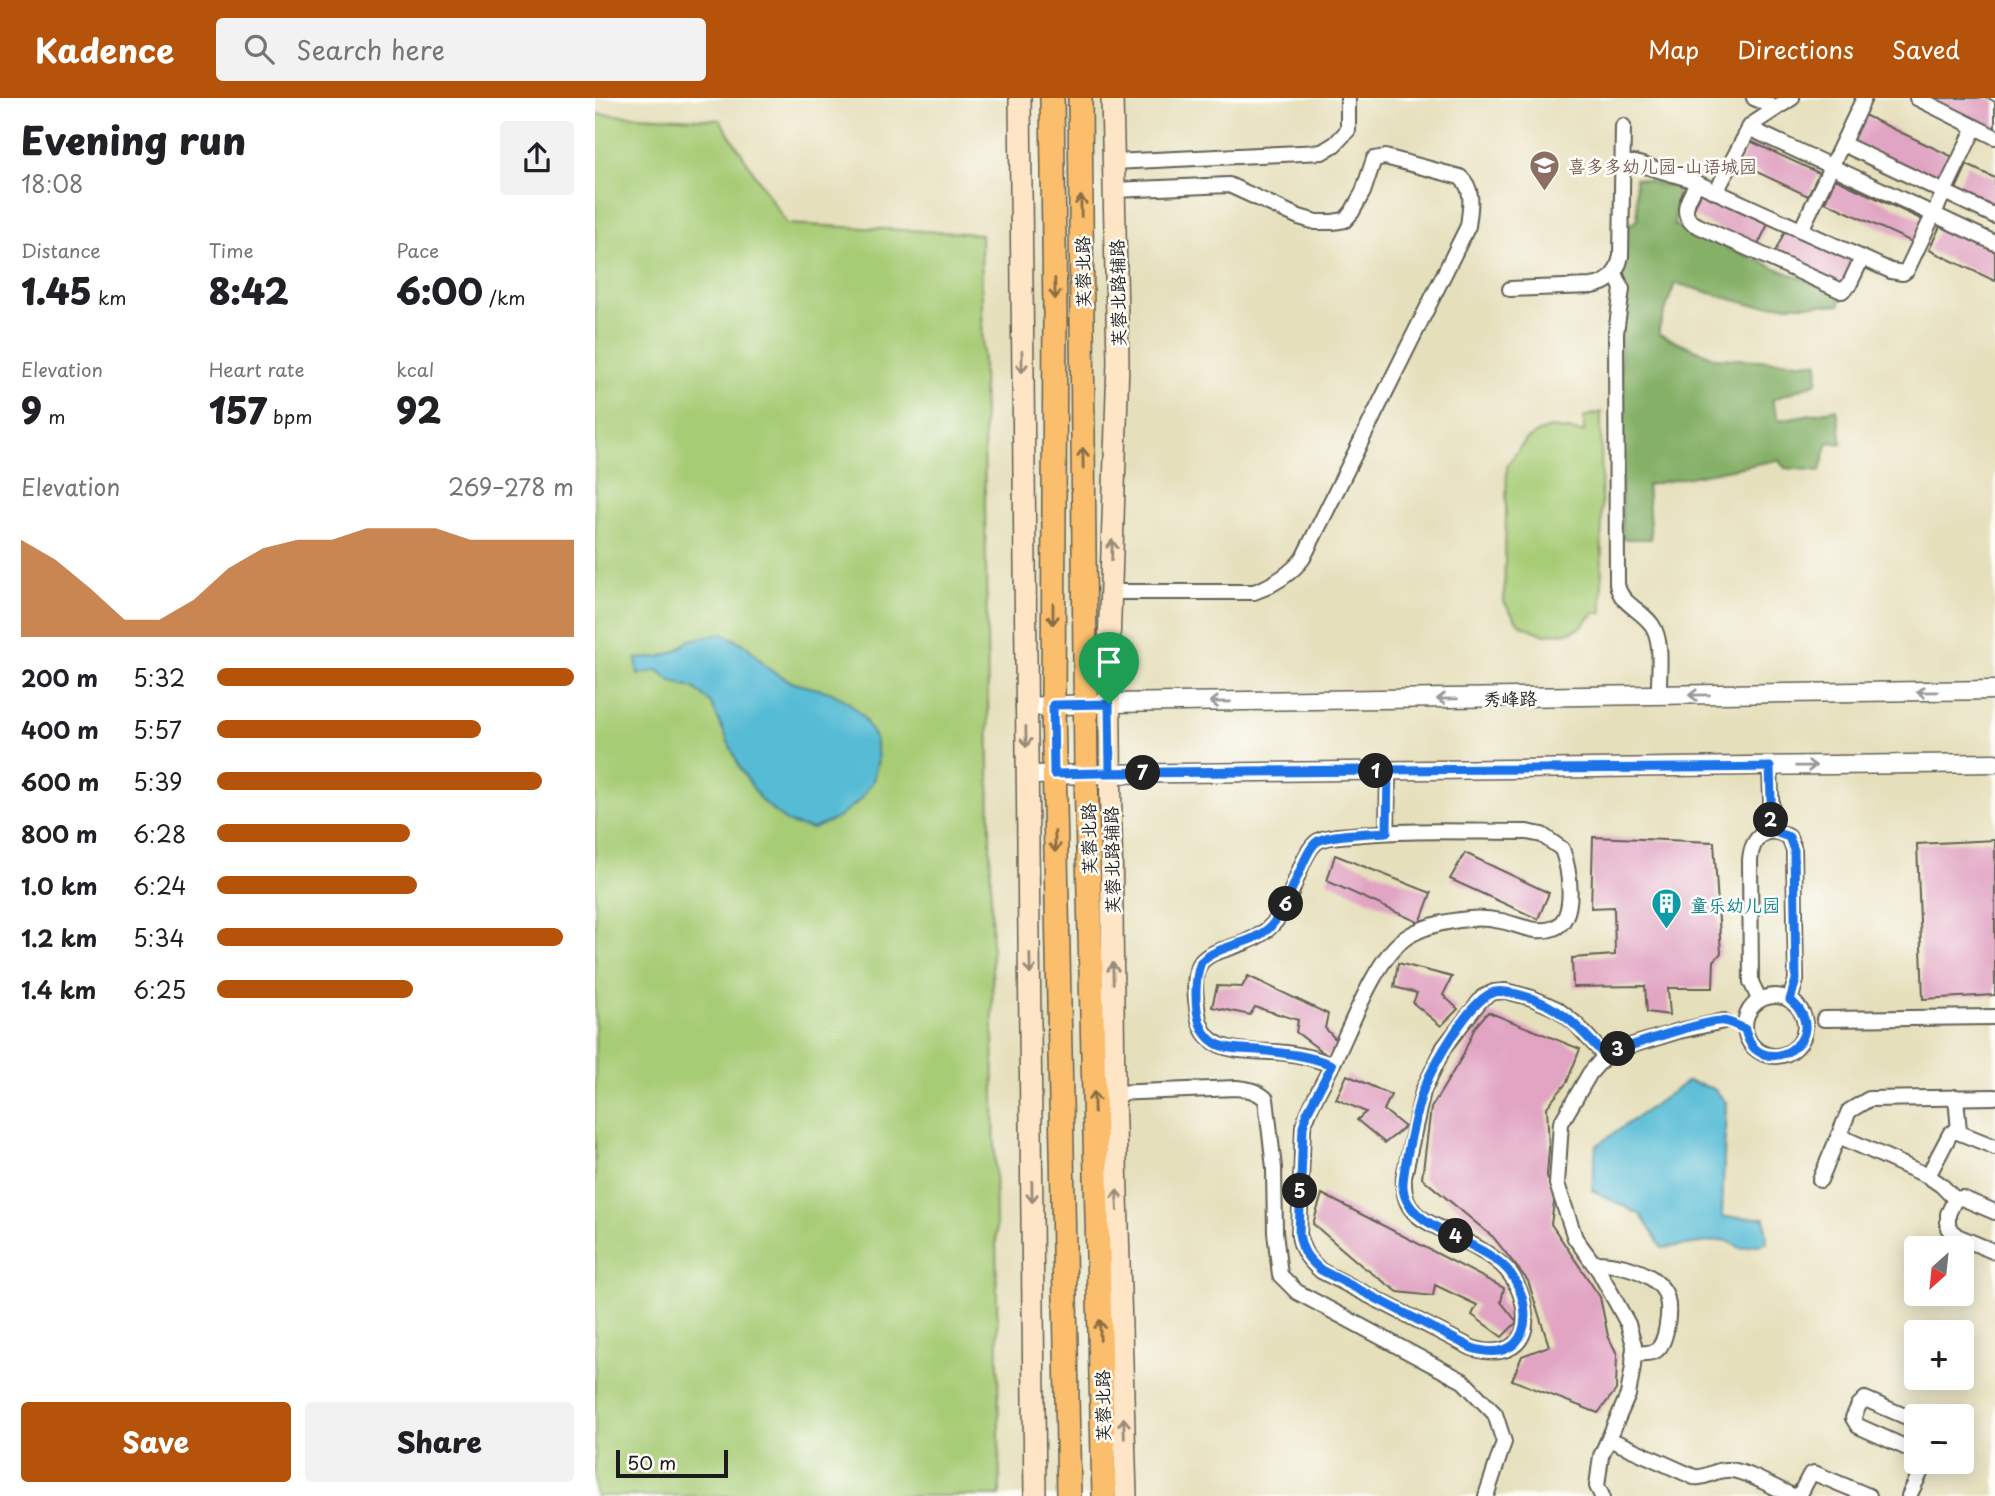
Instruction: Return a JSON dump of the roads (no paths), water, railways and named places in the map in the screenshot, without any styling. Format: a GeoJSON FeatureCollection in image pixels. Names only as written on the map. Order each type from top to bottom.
{"type":"FeatureCollection","features":[{"type":"Feature","properties":{"kind":"main road"},"geometry":{"type":"LineString","coordinates":[[1020,98],[1035,1496]]}},
{"type":"Feature","properties":{"kind":"main road","name":"芙蓉北路"},"geometry":{"type":"LineString","coordinates":[[1052,98],[1055,313],[1053,705],[1069,1496]]}},
{"type":"Feature","properties":{"kind":"main road","name":"芙蓉北路"},"geometry":{"type":"LineString","coordinates":[[1080,98],[1086,774],[1104,1496]]}},
{"type":"Feature","properties":{"kind":"main road","name":"芙蓉北路辅路"},"geometry":{"type":"LineString","coordinates":[[1112,98],[1118,361],[1109,704],[1114,1093],[1126,1496]]}},
{"type":"Feature","properties":{"kind":"street"},"geometry":{"type":"LineString","coordinates":[[1113,162],[1322,152],[1335,144],[1348,130],[1348,98]]}},
{"type":"Feature","properties":{"kind":"street"},"geometry":{"type":"LineString","coordinates":[[1755,98],[1775,108]]}},
{"type":"Feature","properties":{"kind":"street"},"geometry":{"type":"LineString","coordinates":[[1716,192],[1749,128],[1760,117],[1792,98]]}},
{"type":"Feature","properties":{"kind":"street"},"geometry":{"type":"LineString","coordinates":[[1801,230],[1864,98]]}},
{"type":"Feature","properties":{"kind":"street"},"geometry":{"type":"LineString","coordinates":[[1917,98],[1995,137]]}},
{"type":"Feature","properties":{"kind":"street"},"geometry":{"type":"LineString","coordinates":[[1510,289],[1600,285],[1612,278],[1621,256],[1623,125]]}},
{"type":"Feature","properties":{"kind":"street"},"geometry":{"type":"LineString","coordinates":[[1622,163],[1635,163],[1697,183],[1891,271],[1903,273],[1907,270],[1975,127]]}},
{"type":"Feature","properties":{"kind":"street"},"geometry":{"type":"LineString","coordinates":[[1749,128],[1995,243]]}},
{"type":"Feature","properties":{"kind":"street"},"geometry":{"type":"LineString","coordinates":[[1843,144],[1995,216]]}},
{"type":"Feature","properties":{"kind":"street"},"geometry":{"type":"LineString","coordinates":[[1111,592],[1254,592],[1264,589],[1297,567],[1468,226],[1470,210],[1470,190],[1460,177],[1385,157],[1374,159],[1363,192],[1352,212],[1345,220],[1333,222],[1316,222],[1299,217],[1229,185],[1114,190]]}},
{"type":"Feature","properties":{"kind":"street"},"geometry":{"type":"LineString","coordinates":[[1697,183],[1685,213],[1692,223],[1705,229],[1842,291],[1849,285],[1862,258]]}},
{"type":"Feature","properties":{"kind":"street"},"geometry":{"type":"LineString","coordinates":[[1615,273],[1622,289],[1616,333],[1617,584],[1623,600],[1650,622],[1656,633],[1659,696]]}},
{"type":"Feature","properties":{"kind":"street","name":"秀峰路"},"geometry":{"type":"LineString","coordinates":[[1025,707],[1995,690]]}},
{"type":"Feature","properties":{"kind":"street"},"geometry":{"type":"LineString","coordinates":[[1027,775],[1995,763]]}},
{"type":"Feature","properties":{"kind":"street"},"geometry":{"type":"LineString","coordinates":[[1770,767],[1772,831]]}},
{"type":"Feature","properties":{"kind":"street"},"geometry":{"type":"LineString","coordinates":[[1387,832],[1388,771]]}},
{"type":"Feature","properties":{"kind":"street"},"geometry":{"type":"LineString","coordinates":[[1747,1013],[1745,1029],[1748,1040],[1764,1054],[1775,1056],[1794,1049],[1805,1030],[1804,1019],[1795,1005],[1794,850],[1789,837],[1772,831],[1759,835],[1751,850],[1751,982],[1759,999]]}},
{"type":"Feature","properties":{"kind":"street"},"geometry":{"type":"LineString","coordinates":[[1332,1065],[1316,1058],[1217,1045],[1199,1024],[1195,991],[1201,962],[1208,955],[1248,942],[1267,930],[1281,915],[1309,852],[1318,840],[1387,832],[1527,832],[1542,835],[1562,849],[1570,886],[1568,909],[1562,922],[1553,929],[1537,930],[1503,921],[1453,920],[1419,930],[1402,941],[1377,974],[1332,1065],[1307,1113],[1303,1127],[1299,1234],[1301,1249],[1308,1259],[1321,1270],[1472,1348],[1486,1352],[1501,1351],[1518,1342],[1525,1330],[1522,1294],[1511,1274],[1500,1262],[1487,1252],[1423,1219],[1413,1211],[1407,1201],[1403,1189],[1404,1177],[1423,1091],[1444,1047],[1483,997],[1494,992],[1506,991],[1532,998],[1557,1009],[1576,1024],[1605,1056]]}},
{"type":"Feature","properties":{"kind":"street"},"geometry":{"type":"LineString","coordinates":[[1602,1496],[1597,1486],[1601,1456],[1627,1395],[1634,1345],[1628,1324],[1593,1263],[1575,1238],[1557,1184],[1561,1122],[1590,1073],[1605,1056],[1616,1050],[1724,1021],[1747,1013],[1759,999],[1777,995],[1824,1018],[1995,1017]]}},
{"type":"Feature","properties":{"kind":"street"},"geometry":{"type":"LineString","coordinates":[[1805,1030],[1824,1018]]}},
{"type":"Feature","properties":{"kind":"street"},"geometry":{"type":"LineString","coordinates":[[1724,1021],[1745,1029]]}},
{"type":"Feature","properties":{"kind":"street"},"geometry":{"type":"LineString","coordinates":[[1114,1093],[1236,1088],[1259,1093],[1266,1099],[1274,1168],[1275,1232],[1280,1275],[1297,1292],[1463,1381],[1495,1414],[1504,1442],[1486,1496]]}},
{"type":"Feature","properties":{"kind":"street"},"geometry":{"type":"LineString","coordinates":[[1956,1097],[1959,1131]]}},
{"type":"Feature","properties":{"kind":"street"},"geometry":{"type":"LineString","coordinates":[[1820,1180],[1849,1111],[1869,1099],[1995,1097]]}},
{"type":"Feature","properties":{"kind":"street"},"geometry":{"type":"LineString","coordinates":[[1928,1176],[1950,1135],[1955,1131],[1995,1147]]}},
{"type":"Feature","properties":{"kind":"street"},"geometry":{"type":"LineString","coordinates":[[1839,1136],[1928,1176],[1955,1199],[1962,1198],[1995,1212]]}},
{"type":"Feature","properties":{"kind":"street"},"geometry":{"type":"LineString","coordinates":[[1955,1199],[1948,1214],[1948,1228],[1957,1236],[1995,1252]]}},
{"type":"Feature","properties":{"kind":"street"},"geometry":{"type":"LineString","coordinates":[[1593,1263],[1617,1265],[1637,1271],[1654,1280],[1664,1290],[1668,1301],[1665,1334],[1654,1351],[1633,1354]]}},
{"type":"Feature","properties":{"kind":"street"},"geometry":{"type":"LineString","coordinates":[[1904,1416],[1865,1399],[1853,1418],[1859,1426],[1904,1447]]}},
{"type":"Feature","properties":{"kind":"street"},"geometry":{"type":"LineString","coordinates":[[1609,1439],[1694,1478],[1721,1470],[1733,1470],[1793,1496]]}},
{"type":"Feature","properties":{"kind":"street"},"geometry":{"type":"LineString","coordinates":[[1799,1496],[1810,1475],[1814,1473],[1869,1496]]}},
{"type":"Feature","properties":{"kind":"street"},"geometry":{"type":"LineString","coordinates":[[1909,1496],[1920,1474]]}},
{"type":"Feature","properties":{"kind":"water"},"geometry":{"type":"Polygon","coordinates":[[[722,633],[746,645],[770,670],[794,683],[830,692],[848,702],[863,716],[875,738],[878,759],[873,781],[860,800],[838,818],[813,829],[788,823],[761,800],[740,768],[711,703],[694,688],[671,681],[658,670],[638,675],[636,659],[660,657],[676,651],[690,640],[722,633]]]}},
{"type":"Feature","properties":{"kind":"water"},"geometry":{"type":"Polygon","coordinates":[[[1688,1081],[1714,1089],[1726,1102],[1722,1217],[1765,1218],[1767,1243],[1740,1248],[1725,1240],[1662,1248],[1641,1215],[1592,1190],[1596,1146],[1688,1081]]]}},
{"type":"Feature","properties":{"kind":"place","name":"喜多多幼儿园-山语城园"},"geometry":{"type":"Point","coordinates":[1545,192]}},
{"type":"Feature","properties":{"kind":"place","name":"童乐幼儿园"},"geometry":{"type":"Point","coordinates":[1667,931]}}]}
